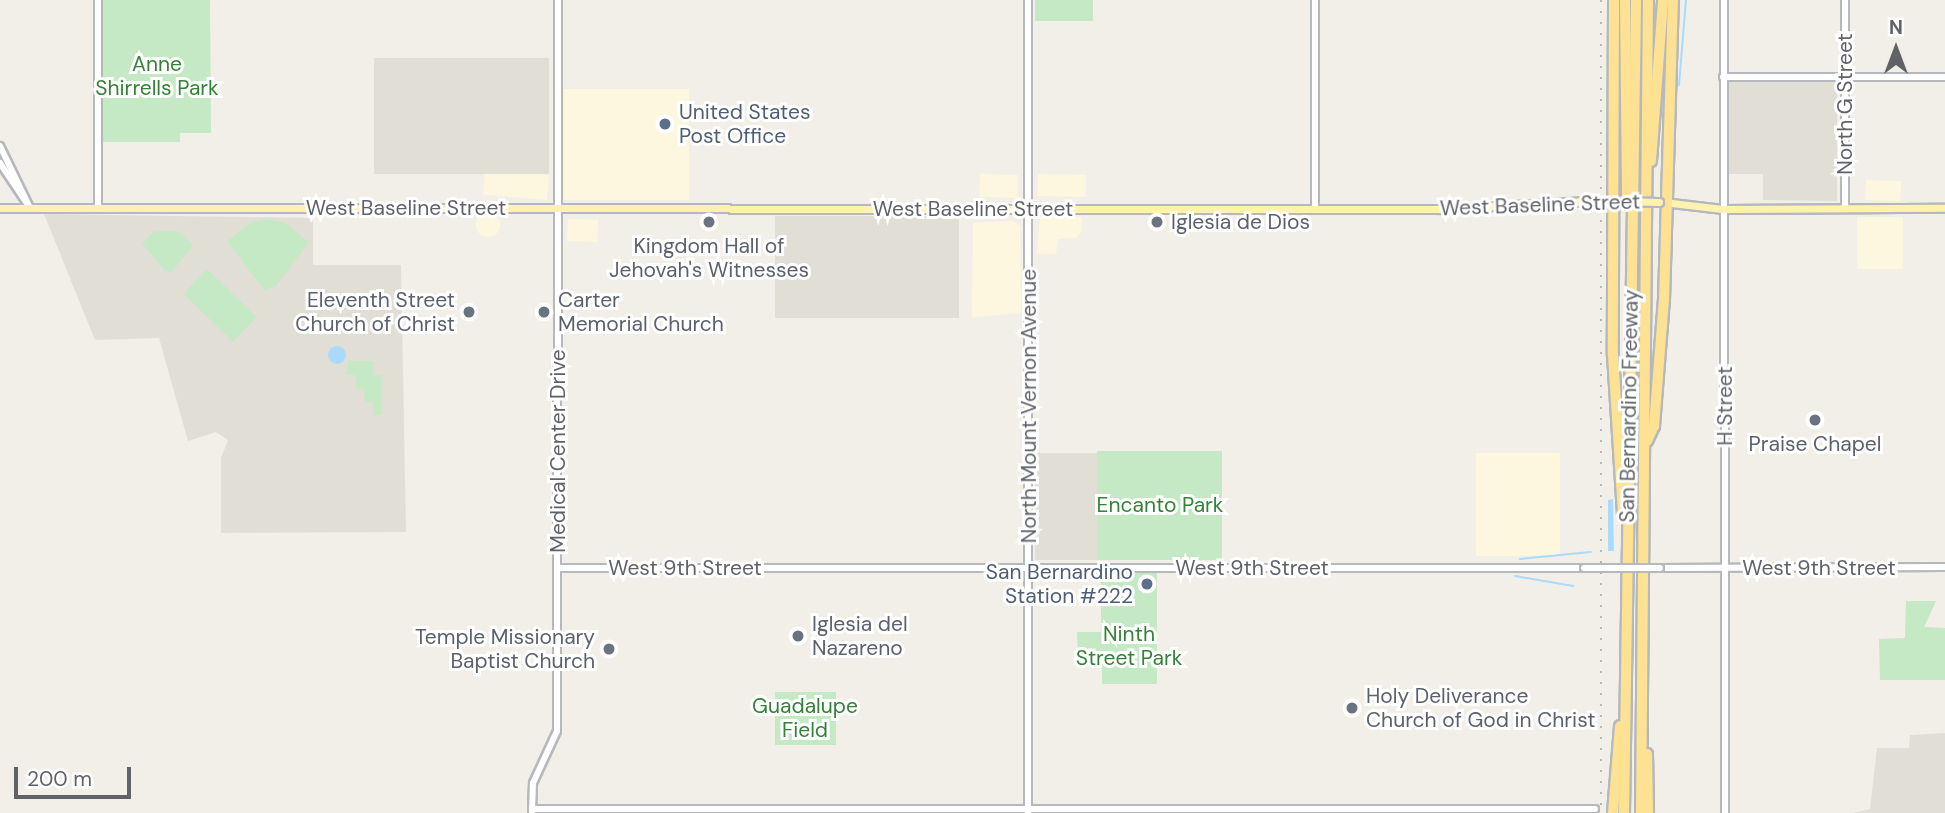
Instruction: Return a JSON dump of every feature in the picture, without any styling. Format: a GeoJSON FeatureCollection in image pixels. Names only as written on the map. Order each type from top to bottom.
{"type":"FeatureCollection","features":[{"type":"Feature","properties":{"kind":"highway"},"geometry":{"type":"LineString","coordinates":[[1614,0],[1613,338],[1619,499],[1627,530]]}},
{"type":"Feature","properties":{"kind":"highway"},"geometry":{"type":"LineString","coordinates":[[1625,0],[1631,276]]}},
{"type":"Feature","properties":{"kind":"highway","name":"San Bernardino Freeway"},"geometry":{"type":"LineString","coordinates":[[1623,813],[1636,0]]}},
{"type":"Feature","properties":{"kind":"highway","name":"San Bernardino Freeway"},"geometry":{"type":"LineString","coordinates":[[1641,813],[1648,0]]}},
{"type":"Feature","properties":{"kind":"highway"},"geometry":{"type":"LineString","coordinates":[[1647,182],[1663,0]]}},
{"type":"Feature","properties":{"kind":"highway"},"geometry":{"type":"LineString","coordinates":[[1645,445],[1654,426],[1658,383],[1672,0]]}},
{"type":"Feature","properties":{"kind":"highway"},"geometry":{"type":"LineString","coordinates":[[1672,33],[1679,0]]}},
{"type":"Feature","properties":{"kind":"highway"},"geometry":{"type":"LineString","coordinates":[[1613,813],[1623,715]]}},
{"type":"Feature","properties":{"kind":"highway"},"geometry":{"type":"LineString","coordinates":[[1642,733],[1648,813]]}},
{"type":"Feature","properties":{"kind":"main road","name":"West Baseline Street"},"geometry":{"type":"LineString","coordinates":[[0,208],[1517,208],[1613,201],[1663,202],[1723,209],[1945,208]]}},
{"type":"Feature","properties":{"kind":"street"},"geometry":{"type":"LineString","coordinates":[[98,0],[98,208]]}},
{"type":"Feature","properties":{"kind":"street","name":"Medical Center Drive"},"geometry":{"type":"LineString","coordinates":[[532,811],[533,783],[557,731],[558,0]]}},
{"type":"Feature","properties":{"kind":"street","name":"North Mount Vernon Avenue"},"geometry":{"type":"LineString","coordinates":[[1028,0],[1028,811]]}},
{"type":"Feature","properties":{"kind":"street"},"geometry":{"type":"LineString","coordinates":[[1315,0],[1315,208]]}},
{"type":"Feature","properties":{"kind":"street","name":"H Street"},"geometry":{"type":"LineString","coordinates":[[1724,0],[1725,813]]}},
{"type":"Feature","properties":{"kind":"street","name":"North G Street"},"geometry":{"type":"LineString","coordinates":[[1845,0],[1845,208]]}},
{"type":"Feature","properties":{"kind":"street"},"geometry":{"type":"LineString","coordinates":[[1723,77],[1945,77]]}},
{"type":"Feature","properties":{"kind":"street"},"geometry":{"type":"LineString","coordinates":[[0,146],[30,208]]}},
{"type":"Feature","properties":{"kind":"street"},"geometry":{"type":"LineString","coordinates":[[0,163],[30,208]]}},
{"type":"Feature","properties":{"kind":"street","name":"West 9th Street"},"geometry":{"type":"LineString","coordinates":[[558,568],[1945,567]]}},
{"type":"Feature","properties":{"kind":"street"},"geometry":{"type":"LineString","coordinates":[[532,811],[1595,809]]}},
{"type":"Feature","properties":{"kind":"shaded area"},"geometry":{"type":"Polygon","coordinates":[[[374,58],[549,58],[549,174],[374,174],[374,58]]]}},
{"type":"Feature","properties":{"kind":"shaded area"},"geometry":{"type":"Polygon","coordinates":[[[1729,82],[1837,82],[1837,201],[1763,200],[1763,174],[1729,174],[1729,82]]]}},
{"type":"Feature","properties":{"kind":"shaded area"},"geometry":{"type":"Polygon","coordinates":[[[564,89],[689,89],[689,200],[564,200],[564,89]]]}},
{"type":"Feature","properties":{"kind":"shaded area"},"geometry":{"type":"Polygon","coordinates":[[[485,169],[549,175],[547,200],[483,194],[485,169]]]}},
{"type":"Feature","properties":{"kind":"shaded area"},"geometry":{"type":"Polygon","coordinates":[[[980,174],[1018,175],[1017,198],[979,197],[980,174]]]}},
{"type":"Feature","properties":{"kind":"shaded area"},"geometry":{"type":"Polygon","coordinates":[[[1038,174],[1086,175],[1086,197],[1038,196],[1038,174]]]}},
{"type":"Feature","properties":{"kind":"shaded area"},"geometry":{"type":"Polygon","coordinates":[[[1866,180],[1901,181],[1900,201],[1865,200],[1866,180]]]}},
{"type":"Feature","properties":{"kind":"shaded area"},"geometry":{"type":"Polygon","coordinates":[[[488,213],[497,216],[500,225],[497,234],[488,237],[479,234],[476,225],[479,216],[488,213]]]}},
{"type":"Feature","properties":{"kind":"shaded area"},"geometry":{"type":"Polygon","coordinates":[[[44,214],[313,218],[313,265],[401,265],[406,532],[221,533],[221,458],[228,440],[216,432],[188,441],[159,338],[95,340],[44,214]]]}},
{"type":"Feature","properties":{"kind":"shaded area"},"geometry":{"type":"Polygon","coordinates":[[[775,216],[959,216],[959,318],[775,318],[775,216]]]}},
{"type":"Feature","properties":{"kind":"shaded area"},"geometry":{"type":"Polygon","coordinates":[[[1040,217],[1082,217],[1082,231],[1076,238],[1058,239],[1056,254],[1037,254],[1040,217]]]}},
{"type":"Feature","properties":{"kind":"shaded area"},"geometry":{"type":"Polygon","coordinates":[[[1857,217],[1903,217],[1903,269],[1857,269],[1857,217]]]}},
{"type":"Feature","properties":{"kind":"shaded area"},"geometry":{"type":"Polygon","coordinates":[[[568,219],[598,220],[597,242],[567,241],[568,219]]]}},
{"type":"Feature","properties":{"kind":"shaded area"},"geometry":{"type":"Polygon","coordinates":[[[1012,221],[1020,226],[1021,313],[972,317],[973,223],[1012,221]]]}},
{"type":"Feature","properties":{"kind":"shaded area"},"geometry":{"type":"Polygon","coordinates":[[[1035,453],[1097,453],[1097,560],[1035,560],[1035,453]]]}},
{"type":"Feature","properties":{"kind":"shaded area"},"geometry":{"type":"Polygon","coordinates":[[[1476,453],[1560,453],[1560,556],[1476,556],[1476,453]]]}},
{"type":"Feature","properties":{"kind":"shaded area"},"geometry":{"type":"Polygon","coordinates":[[[1945,733],[1945,813],[1853,813],[1870,809],[1877,748],[1909,748],[1910,735],[1945,733]]]}},
{"type":"Feature","properties":{"kind":"green space","name":"Anne Shirrells Park"},"geometry":{"type":"Polygon","coordinates":[[[103,0],[210,0],[211,133],[180,133],[180,142],[103,142],[103,0]]]}},
{"type":"Feature","properties":{"kind":"green space"},"geometry":{"type":"Polygon","coordinates":[[[1035,0],[1093,0],[1093,21],[1035,21],[1035,0]]]}},
{"type":"Feature","properties":{"kind":"green space"},"geometry":{"type":"Polygon","coordinates":[[[267,219],[285,223],[309,242],[275,287],[264,290],[227,241],[250,223],[267,219]]]}},
{"type":"Feature","properties":{"kind":"green space"},"geometry":{"type":"Polygon","coordinates":[[[155,231],[178,231],[193,245],[172,272],[165,271],[142,243],[155,231]]]}},
{"type":"Feature","properties":{"kind":"green space"},"geometry":{"type":"Polygon","coordinates":[[[207,269],[257,317],[233,341],[183,293],[207,269]]]}},
{"type":"Feature","properties":{"kind":"green space"},"geometry":{"type":"Polygon","coordinates":[[[348,361],[373,361],[373,375],[381,375],[381,415],[373,415],[373,402],[365,402],[364,389],[356,388],[356,375],[347,375],[348,361]]]}},
{"type":"Feature","properties":{"kind":"green space","name":"Encanto Park"},"geometry":{"type":"Polygon","coordinates":[[[1097,451],[1222,451],[1222,560],[1097,560],[1097,451]]]}},
{"type":"Feature","properties":{"kind":"green space","name":"Ninth Street Park"},"geometry":{"type":"Polygon","coordinates":[[[1101,571],[1157,571],[1157,684],[1102,684],[1102,657],[1078,657],[1077,632],[1101,632],[1101,571]]]}},
{"type":"Feature","properties":{"kind":"green space"},"geometry":{"type":"Polygon","coordinates":[[[1906,601],[1936,601],[1924,627],[1945,628],[1945,680],[1880,680],[1879,639],[1905,638],[1906,601]]]}},
{"type":"Feature","properties":{"kind":"green space","name":"Guadalupe Field"},"geometry":{"type":"Polygon","coordinates":[[[775,692],[836,692],[836,745],[775,745],[775,692]]]}},
{"type":"Feature","properties":{"kind":"water"},"geometry":{"type":"Polygon","coordinates":[[[337,346],[343,349],[346,355],[343,361],[337,364],[331,361],[328,355],[331,349],[337,346]]]}},
{"type":"Feature","properties":{"kind":"water"},"geometry":{"type":"Polygon","coordinates":[[[1613,499],[1614,551],[1608,551],[1608,500],[1613,499]]]}},
{"type":"Feature","properties":{"kind":"waterway"},"geometry":{"type":"LineString","coordinates":[[1679,85],[1686,0]]}},
{"type":"Feature","properties":{"kind":"waterway"},"geometry":{"type":"LineString","coordinates":[[1520,559],[1591,552]]}},
{"type":"Feature","properties":{"kind":"waterway"},"geometry":{"type":"LineString","coordinates":[[1515,576],[1573,586]]}},
{"type":"Feature","properties":{"kind":"railway"},"geometry":{"type":"LineString","coordinates":[[1601,0],[1601,813]]}},
{"type":"Feature","properties":{"kind":"place","name":"United States Post Office"},"geometry":{"type":"Point","coordinates":[665,124]}},
{"type":"Feature","properties":{"kind":"place","name":"Kingdom Hall of Jehovah's Witnesses"},"geometry":{"type":"Point","coordinates":[709,222]}},
{"type":"Feature","properties":{"kind":"place","name":"Iglesia de Dios"},"geometry":{"type":"Point","coordinates":[1157,222]}},
{"type":"Feature","properties":{"kind":"place","name":"Eleventh Street Church of Christ"},"geometry":{"type":"Point","coordinates":[469,312]}},
{"type":"Feature","properties":{"kind":"place","name":"Carter Memorial Church"},"geometry":{"type":"Point","coordinates":[544,312]}},
{"type":"Feature","properties":{"kind":"place","name":"Praise Chapel"},"geometry":{"type":"Point","coordinates":[1815,420]}},
{"type":"Feature","properties":{"kind":"place","name":"San Bernardino Station #222"},"geometry":{"type":"Point","coordinates":[1147,584]}},
{"type":"Feature","properties":{"kind":"place","name":"Iglesia del Nazareno"},"geometry":{"type":"Point","coordinates":[798,636]}},
{"type":"Feature","properties":{"kind":"place","name":"Temple Missionary Baptist Church"},"geometry":{"type":"Point","coordinates":[609,649]}},
{"type":"Feature","properties":{"kind":"place","name":"Holy Deliverance Church of God in Christ"},"geometry":{"type":"Point","coordinates":[1352,708]}}]}
